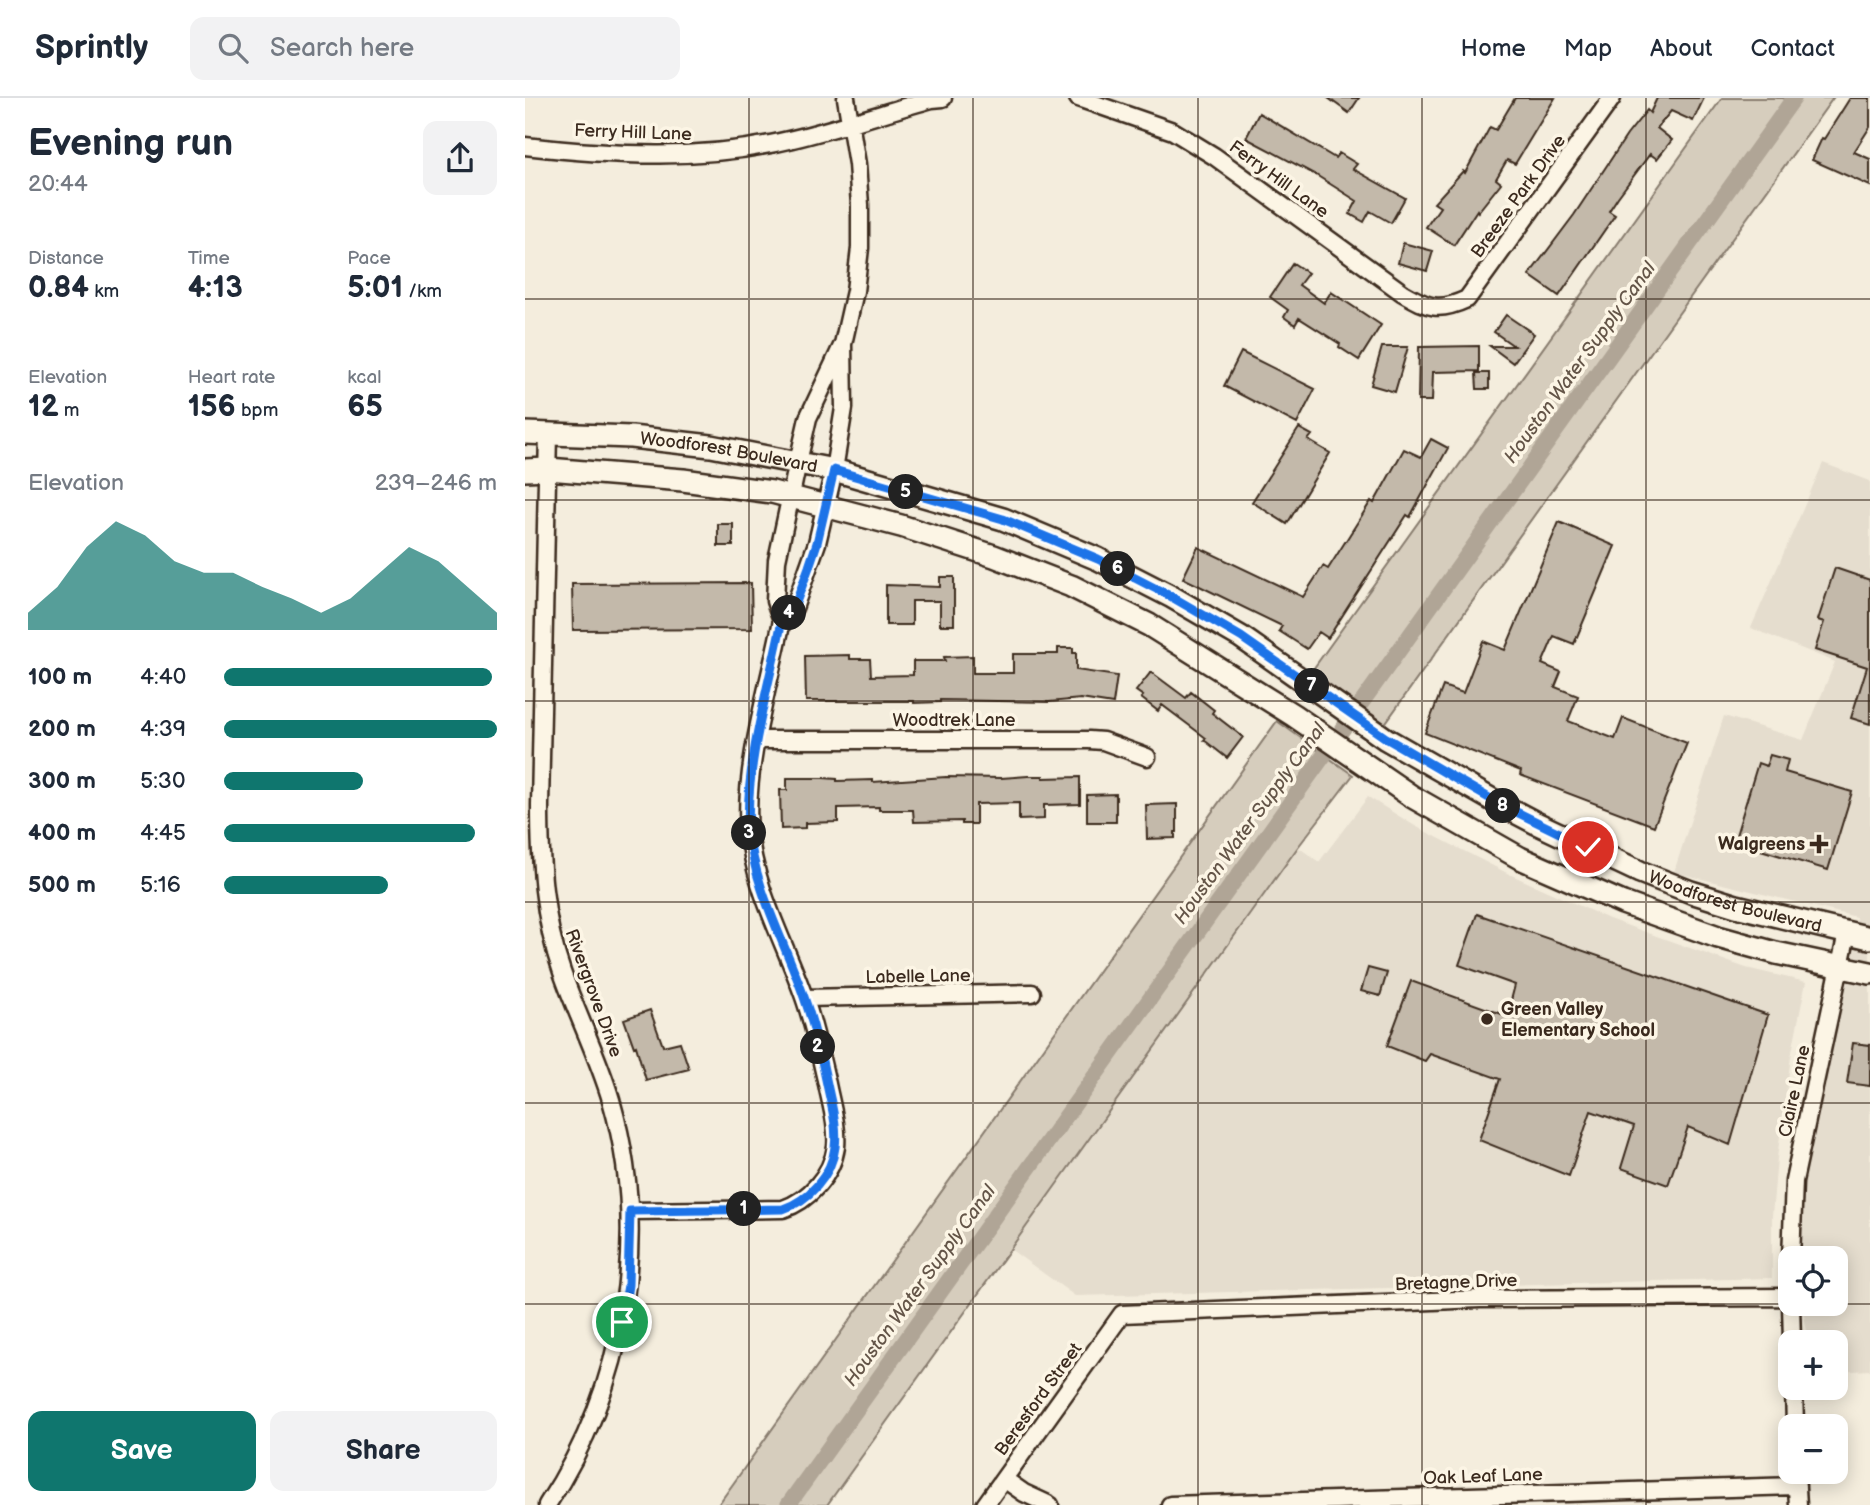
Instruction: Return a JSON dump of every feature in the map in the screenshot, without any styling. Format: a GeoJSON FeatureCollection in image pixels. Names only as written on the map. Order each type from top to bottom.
{"type":"FeatureCollection","features":[{"type":"Feature","properties":{"kind":"main road","name":"Woodforest Boulevard"},"geometry":{"type":"LineString","coordinates":[[525,433],[631,437],[711,446],[834,470],[1003,519],[1098,559],[1202,614],[1241,637],[1386,738],[1496,802],[1640,872],[1736,906],[1870,939]]}},
{"type":"Feature","properties":{"kind":"main road","name":"Woodforest Boulevard"},"geometry":{"type":"LineString","coordinates":[[525,470],[548,469],[683,480],[749,489],[791,497],[924,533],[994,556],[1071,586],[1149,625],[1293,715],[1367,768],[1455,823],[1520,858],[1623,904],[1718,937],[1870,973]]}},
{"type":"Feature","properties":{"kind":"main road"},"geometry":{"type":"LineString","coordinates":[[1623,904],[1640,872]]}},
{"type":"Feature","properties":{"kind":"street"},"geometry":{"type":"LineString","coordinates":[[630,1211],[783,1209],[797,1205],[809,1194],[834,1158],[835,1124],[821,1059],[805,998],[753,863],[748,828],[749,797],[757,740],[782,620],[775,601],[778,560],[808,418],[843,344],[855,291],[860,248],[860,205],[846,98]]}},
{"type":"Feature","properties":{"kind":"street","name":"Ferry Hill Lane"},"geometry":{"type":"LineString","coordinates":[[525,146],[625,155],[690,154],[791,140],[943,98]]}},
{"type":"Feature","properties":{"kind":"street","name":"Ferry Hill Lane"},"geometry":{"type":"LineString","coordinates":[[1077,98],[1173,131],[1214,156],[1403,293],[1427,307],[1448,306]]}},
{"type":"Feature","properties":{"kind":"street","name":"Breeze Park Drive"},"geometry":{"type":"LineString","coordinates":[[1448,306],[1467,299],[1612,98]]}},
{"type":"Feature","properties":{"kind":"street"},"geometry":{"type":"LineString","coordinates":[[782,620],[794,608],[798,598],[817,543],[834,470],[844,408],[843,344]]}},
{"type":"Feature","properties":{"kind":"street","name":"Rivergrove Drive"},"geometry":{"type":"LineString","coordinates":[[547,1505],[580,1448],[615,1354],[628,1285],[630,1211],[621,1140],[611,1100],[561,970],[550,931],[544,894],[540,850],[548,433]]}},
{"type":"Feature","properties":{"kind":"street","name":"Woodtrek Lane"},"geometry":{"type":"LineString","coordinates":[[757,740],[1089,740],[1110,743],[1147,757]]}},
{"type":"Feature","properties":{"kind":"street"},"geometry":{"type":"LineString","coordinates":[[525,743],[542,742]]}},
{"type":"Feature","properties":{"kind":"street","name":"Claire Lane"},"geometry":{"type":"LineString","coordinates":[[1791,1246],[1794,1181],[1847,933]]}},
{"type":"Feature","properties":{"kind":"street","name":"Labelle Lane"},"geometry":{"type":"LineString","coordinates":[[805,998],[1032,993]]}},
{"type":"Feature","properties":{"kind":"street","name":"Bretagne Drive"},"geometry":{"type":"LineString","coordinates":[[1122,1314],[1480,1299],[1778,1297]]}},
{"type":"Feature","properties":{"kind":"street","name":"Beresford Street"},"geometry":{"type":"LineString","coordinates":[[985,1505],[1122,1314]]}},
{"type":"Feature","properties":{"kind":"street"},"geometry":{"type":"LineString","coordinates":[[1004,1479],[1024,1493],[1050,1505]]}},
{"type":"Feature","properties":{"kind":"street","name":"Oak Leaf Lane"},"geometry":{"type":"LineString","coordinates":[[1170,1505],[1778,1480]]}},
{"type":"Feature","properties":{"kind":"street"},"geometry":{"type":"LineString","coordinates":[[1797,1484],[1798,1505]]}},
{"type":"Feature","properties":{"kind":"shaded area"},"geometry":{"type":"Polygon","coordinates":[[[1722,98],[1833,98],[1384,725],[1311,672],[1722,98]]]}},
{"type":"Feature","properties":{"kind":"shaded area"},"geometry":{"type":"Polygon","coordinates":[[[1823,463],[1870,481],[1870,1370],[1848,1371],[1848,1330],[1807,1330],[1804,1316],[1848,1316],[1848,1246],[1799,1246],[1802,1167],[1856,917],[1674,872],[1724,716],[1803,740],[1835,662],[1751,628],[1823,463]]]}},
{"type":"Feature","properties":{"kind":"shaded area"},"geometry":{"type":"Polygon","coordinates":[[[1277,721],[1353,775],[1298,847],[827,1505],[718,1505],[1277,721]]]}},
{"type":"Feature","properties":{"kind":"shaded area","name":"Green Valley Elementary School"},"geometry":{"type":"Polygon","coordinates":[[[1368,797],[1415,826],[1507,873],[1609,919],[1746,968],[1806,982],[1791,1057],[1777,1158],[1772,1216],[1772,1278],[1075,1296],[1010,1249],[1298,847],[1319,862],[1368,797]]]}},
{"type":"Feature","properties":{"kind":"building"},"geometry":{"type":"Polygon","coordinates":[[[1328,98],[1359,98],[1349,113],[1328,98]]]}},
{"type":"Feature","properties":{"kind":"building"},"geometry":{"type":"Polygon","coordinates":[[[1515,98],[1555,98],[1515,164],[1507,160],[1496,179],[1501,183],[1478,212],[1477,210],[1454,245],[1426,227],[1440,207],[1434,203],[1463,171],[1465,173],[1490,127],[1496,130],[1515,98]]]}},
{"type":"Feature","properties":{"kind":"building"},"geometry":{"type":"Polygon","coordinates":[[[1657,98],[1704,98],[1693,121],[1671,111],[1657,128],[1672,140],[1657,159],[1650,154],[1618,197],[1609,211],[1615,215],[1559,296],[1529,275],[1574,215],[1627,135],[1647,110],[1650,113],[1657,98]]]}},
{"type":"Feature","properties":{"kind":"building"},"geometry":{"type":"Polygon","coordinates":[[[1850,98],[1870,98],[1870,127],[1854,152],[1870,159],[1870,186],[1812,160],[1822,138],[1824,139],[1850,98]]]}},
{"type":"Feature","properties":{"kind":"building"},"geometry":{"type":"Polygon","coordinates":[[[1259,113],[1335,158],[1339,153],[1357,164],[1353,169],[1405,198],[1391,223],[1370,211],[1364,222],[1350,214],[1357,201],[1316,175],[1246,138],[1259,113]]]}},
{"type":"Feature","properties":{"kind":"building"},"geometry":{"type":"Polygon","coordinates":[[[1403,243],[1433,251],[1427,271],[1398,263],[1403,243]]]}},
{"type":"Feature","properties":{"kind":"building"},"geometry":{"type":"Polygon","coordinates":[[[1293,263],[1308,273],[1299,285],[1324,303],[1331,292],[1381,325],[1359,360],[1339,347],[1340,344],[1299,318],[1295,325],[1284,317],[1288,310],[1270,297],[1293,263]]]}},
{"type":"Feature","properties":{"kind":"building"},"geometry":{"type":"Polygon","coordinates":[[[1506,315],[1534,334],[1513,363],[1490,346],[1514,346],[1494,332],[1506,315]]]}},
{"type":"Feature","properties":{"kind":"building"},"geometry":{"type":"Polygon","coordinates":[[[1479,346],[1479,371],[1433,372],[1432,401],[1418,401],[1419,347],[1479,346]]]}},
{"type":"Feature","properties":{"kind":"building"},"geometry":{"type":"Polygon","coordinates":[[[1382,347],[1408,347],[1395,392],[1371,385],[1382,347]]]}},
{"type":"Feature","properties":{"kind":"building"},"geometry":{"type":"Polygon","coordinates":[[[1241,352],[1315,389],[1297,424],[1224,386],[1241,352]]]}},
{"type":"Feature","properties":{"kind":"building"},"geometry":{"type":"Polygon","coordinates":[[[1476,373],[1489,373],[1489,389],[1477,389],[1476,373]]]}},
{"type":"Feature","properties":{"kind":"building"},"geometry":{"type":"Polygon","coordinates":[[[1299,428],[1312,435],[1308,440],[1330,453],[1287,524],[1252,502],[1299,428]]]}},
{"type":"Feature","properties":{"kind":"building"},"geometry":{"type":"Polygon","coordinates":[[[1431,439],[1448,448],[1410,517],[1407,515],[1328,638],[1319,632],[1307,649],[1279,631],[1282,626],[1183,578],[1198,547],[1303,597],[1323,566],[1328,569],[1371,501],[1374,503],[1404,449],[1421,457],[1431,439]]]}},
{"type":"Feature","properties":{"kind":"building"},"geometry":{"type":"Polygon","coordinates":[[[1559,522],[1615,546],[1574,644],[1554,636],[1542,664],[1561,672],[1555,687],[1578,696],[1568,721],[1615,739],[1623,718],[1687,743],[1654,826],[1520,775],[1521,771],[1425,733],[1443,686],[1463,693],[1483,641],[1505,650],[1559,522]]]}},
{"type":"Feature","properties":{"kind":"building"},"geometry":{"type":"Polygon","coordinates":[[[718,524],[733,524],[733,546],[718,546],[718,524]]]}},
{"type":"Feature","properties":{"kind":"building"},"geometry":{"type":"Polygon","coordinates":[[[1835,568],[1870,580],[1870,724],[1851,718],[1867,667],[1815,650],[1824,622],[1818,620],[1835,568]]]}},
{"type":"Feature","properties":{"kind":"building"},"geometry":{"type":"Polygon","coordinates":[[[940,577],[954,577],[954,625],[940,625],[940,601],[912,601],[912,625],[886,625],[886,585],[940,587],[940,577]]]}},
{"type":"Feature","properties":{"kind":"building"},"geometry":{"type":"Polygon","coordinates":[[[751,583],[752,629],[573,630],[572,584],[751,583]]]}},
{"type":"Feature","properties":{"kind":"building"},"geometry":{"type":"Polygon","coordinates":[[[1058,648],[1073,648],[1073,653],[1076,653],[1076,670],[1117,676],[1113,704],[1081,699],[1049,702],[940,700],[914,703],[806,701],[805,656],[850,655],[850,659],[870,659],[871,676],[913,675],[913,661],[945,661],[944,657],[973,656],[973,673],[1013,673],[1013,654],[1058,654],[1058,648]]]}},
{"type":"Feature","properties":{"kind":"building"},"geometry":{"type":"Polygon","coordinates":[[[1151,672],[1186,698],[1191,692],[1214,710],[1212,713],[1243,737],[1227,758],[1204,740],[1206,738],[1162,705],[1158,711],[1141,698],[1143,696],[1136,691],[1151,672]]]}},
{"type":"Feature","properties":{"kind":"building","name":"Walgreens"},"geometry":{"type":"Polygon","coordinates":[[[1770,755],[1788,760],[1785,772],[1852,792],[1828,870],[1734,842],[1758,763],[1766,766],[1770,755]]]}},
{"type":"Feature","properties":{"kind":"building"},"geometry":{"type":"Polygon","coordinates":[[[946,777],[1080,777],[1080,804],[1044,805],[1044,819],[1019,820],[1019,803],[976,804],[976,824],[962,824],[962,821],[914,822],[913,810],[838,808],[838,822],[805,823],[805,828],[781,829],[780,790],[787,790],[787,778],[873,782],[946,777]]]}},
{"type":"Feature","properties":{"kind":"building"},"geometry":{"type":"Polygon","coordinates":[[[1116,794],[1116,822],[1087,822],[1087,795],[1116,794]]]}},
{"type":"Feature","properties":{"kind":"building"},"geometry":{"type":"Polygon","coordinates":[[[1177,804],[1175,838],[1147,839],[1146,805],[1177,804]]]}},
{"type":"Feature","properties":{"kind":"building"},"geometry":{"type":"Polygon","coordinates":[[[1477,914],[1768,1015],[1730,1145],[1688,1127],[1668,1185],[1621,1168],[1634,1126],[1591,1111],[1569,1176],[1479,1140],[1500,1079],[1430,1054],[1425,1061],[1387,1046],[1411,981],[1507,1016],[1515,985],[1459,965],[1477,914]]]}},
{"type":"Feature","properties":{"kind":"building"},"geometry":{"type":"Polygon","coordinates":[[[1368,968],[1387,973],[1380,996],[1361,991],[1368,968]]]}},
{"type":"Feature","properties":{"kind":"building"},"geometry":{"type":"Polygon","coordinates":[[[650,1010],[663,1046],[680,1042],[689,1069],[646,1080],[636,1046],[634,1047],[624,1019],[650,1010]]]}},
{"type":"Feature","properties":{"kind":"building"},"geometry":{"type":"Polygon","coordinates":[[[1853,1043],[1870,1045],[1870,1086],[1847,1083],[1853,1043]]]}},
{"type":"Feature","properties":{"kind":"waterway","name":"Houston Water Supply Canal"},"geometry":{"type":"LineString","coordinates":[[788,1505],[1794,98]]}},
{"type":"Feature","properties":{"kind":"place","name":"Walgreens"},"geometry":{"type":"Point","coordinates":[1819,844]}},
{"type":"Feature","properties":{"kind":"place","name":"Green Valley Elementary School"},"geometry":{"type":"Point","coordinates":[1487,1019]}},
{"type":"Feature","properties":{"kind":"route"},"geometry":{"type":"LineString","coordinates":[[622,1322],[628,1285],[630,1211],[783,1209],[797,1205],[809,1194],[822,1179],[834,1158],[836,1133],[821,1059],[805,998],[759,883],[748,828],[753,762],[782,620],[794,608],[809,567],[834,470],[1003,519],[1098,559],[1241,637],[1386,738],[1496,802],[1588,847]]}}]}
